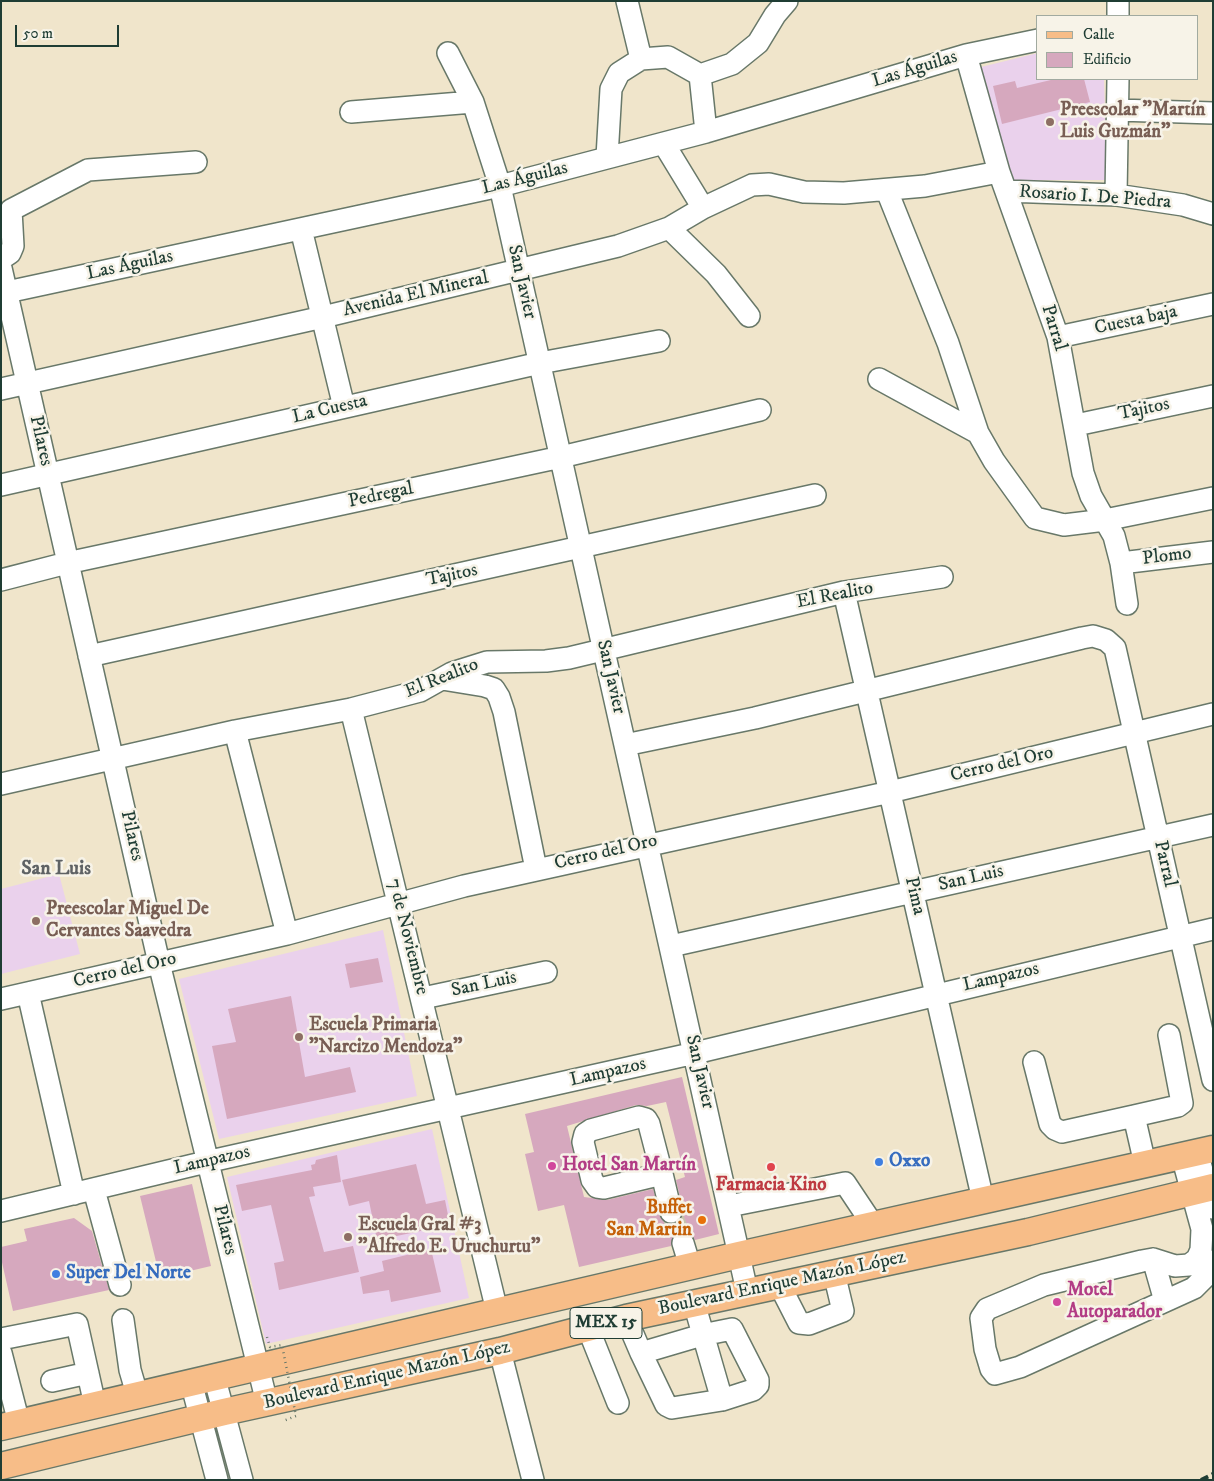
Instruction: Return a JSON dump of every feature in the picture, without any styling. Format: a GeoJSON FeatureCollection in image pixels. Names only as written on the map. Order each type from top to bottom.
{"type":"FeatureCollection","features":[{"type":"Feature","properties":{"kind":"main road","name":"Boulevard Enrique Mazón López"},"geometry":{"type":"LineString","coordinates":[[10,1425],[497,1311],[687,1254],[739,1255],[1197,1152]]}},
{"type":"Feature","properties":{"kind":"main road","name":"Boulevard Enrique Mazón López"},"geometry":{"type":"LineString","coordinates":[[1,1466],[212,1415],[275,1412],[626,1318],[779,1284],[1206,1195]]}},
{"type":"Feature","properties":{"kind":"street"},"geometry":{"type":"LineString","coordinates":[[627,1],[642,59]]}},
{"type":"Feature","properties":{"kind":"street"},"geometry":{"type":"LineString","coordinates":[[607,157],[611,89],[619,73],[642,59],[668,57],[700,75],[732,64],[758,43],[775,15],[787,1]]}},
{"type":"Feature","properties":{"kind":"street"},"geometry":{"type":"LineString","coordinates":[[1118,1],[1118,15]]}},
{"type":"Feature","properties":{"kind":"street","name":"Las Águilas"},"geometry":{"type":"LineString","coordinates":[[6,292],[500,186],[607,157],[664,144],[966,54],[1036,40]]}},
{"type":"Feature","properties":{"kind":"street","name":"San Javier"},"geometry":{"type":"LineString","coordinates":[[448,53],[473,102],[500,186],[747,1291]]}},
{"type":"Feature","properties":{"kind":"street","name":"Parral"},"geometry":{"type":"LineString","coordinates":[[966,54],[1003,182],[1058,337],[1076,425],[1083,473],[1091,496],[1114,536],[1121,563],[1127,604]]}},
{"type":"Feature","properties":{"kind":"street"},"geometry":{"type":"LineString","coordinates":[[700,75],[706,132]]}},
{"type":"Feature","properties":{"kind":"street"},"geometry":{"type":"LineString","coordinates":[[1116,195],[1118,80]]}},
{"type":"Feature","properties":{"kind":"street"},"geometry":{"type":"LineString","coordinates":[[350,112],[473,102]]}},
{"type":"Feature","properties":{"kind":"street"},"geometry":{"type":"LineString","coordinates":[[1118,110],[1213,114]]}},
{"type":"Feature","properties":{"kind":"street"},"geometry":{"type":"LineString","coordinates":[[664,144],[703,208]]}},
{"type":"Feature","properties":{"kind":"street"},"geometry":{"type":"LineString","coordinates":[[1,259],[10,253],[13,246],[6,206],[88,170],[196,162]]}},
{"type":"Feature","properties":{"kind":"street","name":"Avenida El Mineral"},"geometry":{"type":"LineString","coordinates":[[1,389],[323,317],[618,246],[669,228],[703,208],[752,185],[769,184],[804,192],[844,193],[1003,182]]}},
{"type":"Feature","properties":{"kind":"street","name":"Rosario I. De Piedra"},"geometry":{"type":"LineString","coordinates":[[1003,182],[1183,205],[1213,214]]}},
{"type":"Feature","properties":{"kind":"street"},"geometry":{"type":"LineString","coordinates":[[887,191],[948,343],[978,433],[994,461],[1035,518],[1064,525],[1105,520],[1213,498]]}},
{"type":"Feature","properties":{"kind":"street"},"geometry":{"type":"LineString","coordinates":[[669,228],[716,274],[749,316]]}},
{"type":"Feature","properties":{"kind":"street"},"geometry":{"type":"LineString","coordinates":[[300,229],[344,407]]}},
{"type":"Feature","properties":{"kind":"street","name":"Pilares"},"geometry":{"type":"LineString","coordinates":[[1,268],[67,563],[114,758],[159,963],[206,1162],[258,1366],[275,1412]]}},
{"type":"Feature","properties":{"kind":"street","name":"Cuesta baja"},"geometry":{"type":"LineString","coordinates":[[1058,337],[1213,304]]}},
{"type":"Feature","properties":{"kind":"street","name":"La Cuesta"},"geometry":{"type":"LineString","coordinates":[[1,485],[540,363],[659,341]]}},
{"type":"Feature","properties":{"kind":"street"},"geometry":{"type":"LineString","coordinates":[[880,379],[978,433]]}},
{"type":"Feature","properties":{"kind":"street","name":"Tajitos"},"geometry":{"type":"LineString","coordinates":[[1076,425],[1213,396]]}},
{"type":"Feature","properties":{"kind":"street","name":"Pedregal"},"geometry":{"type":"LineString","coordinates":[[1,580],[67,563],[560,457],[760,410]]}},
{"type":"Feature","properties":{"kind":"street","name":"Tajitos"},"geometry":{"type":"LineString","coordinates":[[89,656],[815,495]]}},
{"type":"Feature","properties":{"kind":"street","name":"Plomo"},"geometry":{"type":"LineString","coordinates":[[1121,563],[1213,552]]}},
{"type":"Feature","properties":{"kind":"street","name":"El Realito"},"geometry":{"type":"LineString","coordinates":[[1,784],[235,731],[351,709],[420,691],[467,667],[487,662],[546,661],[844,592],[942,577]]}},
{"type":"Feature","properties":{"kind":"street","name":"Pima"},"geometry":{"type":"LineString","coordinates":[[844,592],[983,1200]]}},
{"type":"Feature","properties":{"kind":"street","name":"Parral"},"geometry":{"type":"LineString","coordinates":[[867,690],[1093,636],[1106,640],[1115,648],[1212,1077]]}},
{"type":"Feature","properties":{"kind":"street"},"geometry":{"type":"LineString","coordinates":[[442,679],[485,686],[494,689],[499,697],[504,712],[536,869]]}},
{"type":"Feature","properties":{"kind":"street"},"geometry":{"type":"LineString","coordinates":[[625,746],[755,718],[867,690]]}},
{"type":"Feature","properties":{"kind":"street","name":"7 de Noviembre"},"geometry":{"type":"LineString","coordinates":[[351,709],[450,1108],[497,1311]]}},
{"type":"Feature","properties":{"kind":"street","name":"Cerro del Oro"},"geometry":{"type":"LineString","coordinates":[[1,999],[287,934],[398,903],[536,869],[890,792],[1213,714]]}},
{"type":"Feature","properties":{"kind":"street"},"geometry":{"type":"LineString","coordinates":[[235,731],[287,934]]}},
{"type":"Feature","properties":{"kind":"street","name":"San Luis"},"geometry":{"type":"LineString","coordinates":[[671,946],[1213,825]]}},
{"type":"Feature","properties":{"kind":"street","name":"Lampazos"},"geometry":{"type":"LineString","coordinates":[[1,1211],[206,1162],[695,1053],[1213,929]]}},
{"type":"Feature","properties":{"kind":"street","name":"San Luis"},"geometry":{"type":"LineString","coordinates":[[422,998],[546,972]]}},
{"type":"Feature","properties":{"kind":"street"},"geometry":{"type":"LineString","coordinates":[[28,993],[84,1192],[120,1285]]}},
{"type":"Feature","properties":{"kind":"street"},"geometry":{"type":"LineString","coordinates":[[1034,1062],[1050,1124],[1062,1132],[1178,1106],[1182,1102],[1169,1035]]}},
{"type":"Feature","properties":{"kind":"street"},"geometry":{"type":"LineString","coordinates":[[1134,1116],[1145,1164]]}},
{"type":"Feature","properties":{"kind":"street"},"geometry":{"type":"LineString","coordinates":[[1197,1152],[1206,1195],[1201,1250],[1197,1260],[1189,1265],[1175,1266],[1153,1259],[1044,1285],[987,1310],[981,1318],[985,1349],[991,1369],[995,1374],[1020,1367],[1194,1288],[1206,1276],[1213,1261]]}},
{"type":"Feature","properties":{"kind":"street"},"geometry":{"type":"LineString","coordinates":[[662,1174],[671,1212]]}},
{"type":"Feature","properties":{"kind":"street"},"geometry":{"type":"LineString","coordinates":[[729,1206],[846,1183],[873,1225]]}},
{"type":"Feature","properties":{"kind":"street"},"geometry":{"type":"LineString","coordinates":[[1153,1259],[1164,1301]]}},
{"type":"Feature","properties":{"kind":"street"},"geometry":{"type":"LineString","coordinates":[[779,1284],[799,1323],[809,1324],[843,1311],[834,1273]]}},
{"type":"Feature","properties":{"kind":"street"},"geometry":{"type":"LineString","coordinates":[[694,1303],[722,1400]]}},
{"type":"Feature","properties":{"kind":"street"},"geometry":{"type":"LineString","coordinates":[[626,1318],[641,1354],[666,1405],[672,1408],[680,1408],[722,1400],[753,1390],[758,1386],[758,1380],[735,1331],[727,1329],[702,1335],[641,1354]]}},
{"type":"Feature","properties":{"kind":"street"},"geometry":{"type":"LineString","coordinates":[[123,1320],[130,1370],[137,1394]]}},
{"type":"Feature","properties":{"kind":"street"},"geometry":{"type":"LineString","coordinates":[[1,1339],[77,1324],[95,1405]]}},
{"type":"Feature","properties":{"kind":"street"},"geometry":{"type":"LineString","coordinates":[[588,1328],[618,1403]]}},
{"type":"Feature","properties":{"kind":"street"},"geometry":{"type":"LineString","coordinates":[[500,1351],[533,1480]]}},
{"type":"Feature","properties":{"kind":"street"},"geometry":{"type":"LineString","coordinates":[[1,1353],[10,1425]]}},
{"type":"Feature","properties":{"kind":"street"},"geometry":{"type":"LineString","coordinates":[[52,1381],[88,1373]]}},
{"type":"Feature","properties":{"kind":"street"},"geometry":{"type":"LineString","coordinates":[[203,1379],[212,1415],[217,1480]]}},
{"type":"Feature","properties":{"kind":"street"},"geometry":{"type":"LineString","coordinates":[[212,1415],[242,1480]]}},
{"type":"Feature","properties":{"kind":"path"},"geometry":{"type":"LineString","coordinates":[[267,1337],[270,1347],[282,1345],[296,1416],[275,1412]]}},
{"type":"Feature","properties":{"kind":"shaded area","name":"Preescolar \"Martín Luis Guzmán\""},"geometry":{"type":"Polygon","coordinates":[[[1036,53],[1036,80],[1104,80],[1107,180],[1007,180],[981,67],[1036,53]]]}},
{"type":"Feature","properties":{"kind":"shaded area","name":"Preescolar Miguel De Cervantes Saavedra"},"geometry":{"type":"Polygon","coordinates":[[[59,874],[80,954],[1,974],[1,889],[59,874]]]}},
{"type":"Feature","properties":{"kind":"shaded area","name":"Escuela Primaria \"Narcizo Mendoza\""},"geometry":{"type":"Polygon","coordinates":[[[383,930],[417,1096],[219,1139],[179,979],[383,930]]]}},
{"type":"Feature","properties":{"kind":"shaded area","name":"Escuela Gral #3 \"Alfredo E. Uruchurtu\""},"geometry":{"type":"Polygon","coordinates":[[[432,1129],[469,1298],[266,1344],[227,1177],[432,1129]]]}},
{"type":"Feature","properties":{"kind":"building"},"geometry":{"type":"Polygon","coordinates":[[[1051,80],[1084,80],[1090,102],[1002,124],[993,86],[1015,81],[1017,88],[1051,80]]]}},
{"type":"Feature","properties":{"kind":"building"},"geometry":{"type":"Polygon","coordinates":[[[378,958],[383,982],[350,988],[345,964],[378,958]]]}},
{"type":"Feature","properties":{"kind":"building"},"geometry":{"type":"Polygon","coordinates":[[[291,996],[305,1077],[350,1067],[356,1092],[227,1119],[212,1046],[236,1042],[228,1009],[291,996]]]}},
{"type":"Feature","properties":{"kind":"building","name":"Hotel San Martín"},"geometry":{"type":"Polygon","coordinates":[[[682,1077],[719,1234],[695,1240],[691,1234],[680,1231],[674,1235],[671,1246],[579,1267],[564,1205],[538,1211],[525,1154],[534,1152],[525,1114],[682,1077]],[[666,1102],[647,1106],[636,1105],[567,1126],[584,1197],[607,1200],[653,1189],[662,1220],[673,1224],[680,1221],[683,1210],[676,1180],[685,1177],[666,1102]]]}},
{"type":"Feature","properties":{"kind":"building"},"geometry":{"type":"Polygon","coordinates":[[[337,1155],[341,1182],[313,1187],[315,1196],[309,1197],[324,1252],[353,1246],[359,1272],[279,1290],[274,1263],[284,1261],[271,1205],[242,1211],[236,1185],[312,1170],[311,1165],[315,1164],[316,1160],[337,1155]]]}},
{"type":"Feature","properties":{"kind":"building"},"geometry":{"type":"Polygon","coordinates":[[[416,1164],[426,1204],[445,1200],[450,1225],[377,1240],[369,1201],[349,1206],[342,1180],[416,1164]]]}},
{"type":"Feature","properties":{"kind":"building"},"geometry":{"type":"Polygon","coordinates":[[[192,1184],[211,1266],[160,1278],[140,1196],[192,1184]]]}},
{"type":"Feature","properties":{"kind":"building","name":"Super Del Norte"},"geometry":{"type":"Polygon","coordinates":[[[74,1218],[92,1231],[109,1290],[13,1311],[1,1258],[1,1247],[27,1241],[24,1229],[74,1218]]]}},
{"type":"Feature","properties":{"kind":"building"},"geometry":{"type":"Polygon","coordinates":[[[431,1249],[441,1292],[391,1302],[389,1290],[363,1294],[360,1277],[384,1271],[382,1261],[431,1249]]]}},
{"type":"Feature","properties":{"kind":"tunnel"},"geometry":{"type":"LineString","coordinates":[[671,1212],[683,1243]]}},
{"type":"Feature","properties":{"kind":"railway"},"geometry":{"type":"LineString","coordinates":[[1201,1480],[1213,1474]]}},
{"type":"Feature","properties":{"kind":"place","name":"Preescolar \"Martín Luis Guzmán\""},"geometry":{"type":"Point","coordinates":[1050,122]}},
{"type":"Feature","properties":{"kind":"place","name":"Preescolar Miguel De Cervantes Saavedra"},"geometry":{"type":"Point","coordinates":[36,921]}},
{"type":"Feature","properties":{"kind":"place","name":"Escuela Primaria \"Narcizo Mendoza\""},"geometry":{"type":"Point","coordinates":[299,1037]}},
{"type":"Feature","properties":{"kind":"place","name":"Oxxo"},"geometry":{"type":"Point","coordinates":[879,1162]}},
{"type":"Feature","properties":{"kind":"place","name":"Hotel San Martín"},"geometry":{"type":"Point","coordinates":[552,1166]}},
{"type":"Feature","properties":{"kind":"place","name":"Farmacia Kino"},"geometry":{"type":"Point","coordinates":[771,1167]}},
{"type":"Feature","properties":{"kind":"place","name":"Buffet San Martin"},"geometry":{"type":"Point","coordinates":[702,1220]}},
{"type":"Feature","properties":{"kind":"place","name":"Escuela Gral #3 \"Alfredo E. Uruchurtu\""},"geometry":{"type":"Point","coordinates":[348,1237]}},
{"type":"Feature","properties":{"kind":"place","name":"Super Del Norte"},"geometry":{"type":"Point","coordinates":[56,1274]}},
{"type":"Feature","properties":{"kind":"place","name":"Motel Autoparador"},"geometry":{"type":"Point","coordinates":[1057,1302]}},
{"type":"Feature","properties":{"kind":"district","name":"San Luis"},"geometry":{"type":"Point","coordinates":[56,870]}}]}
